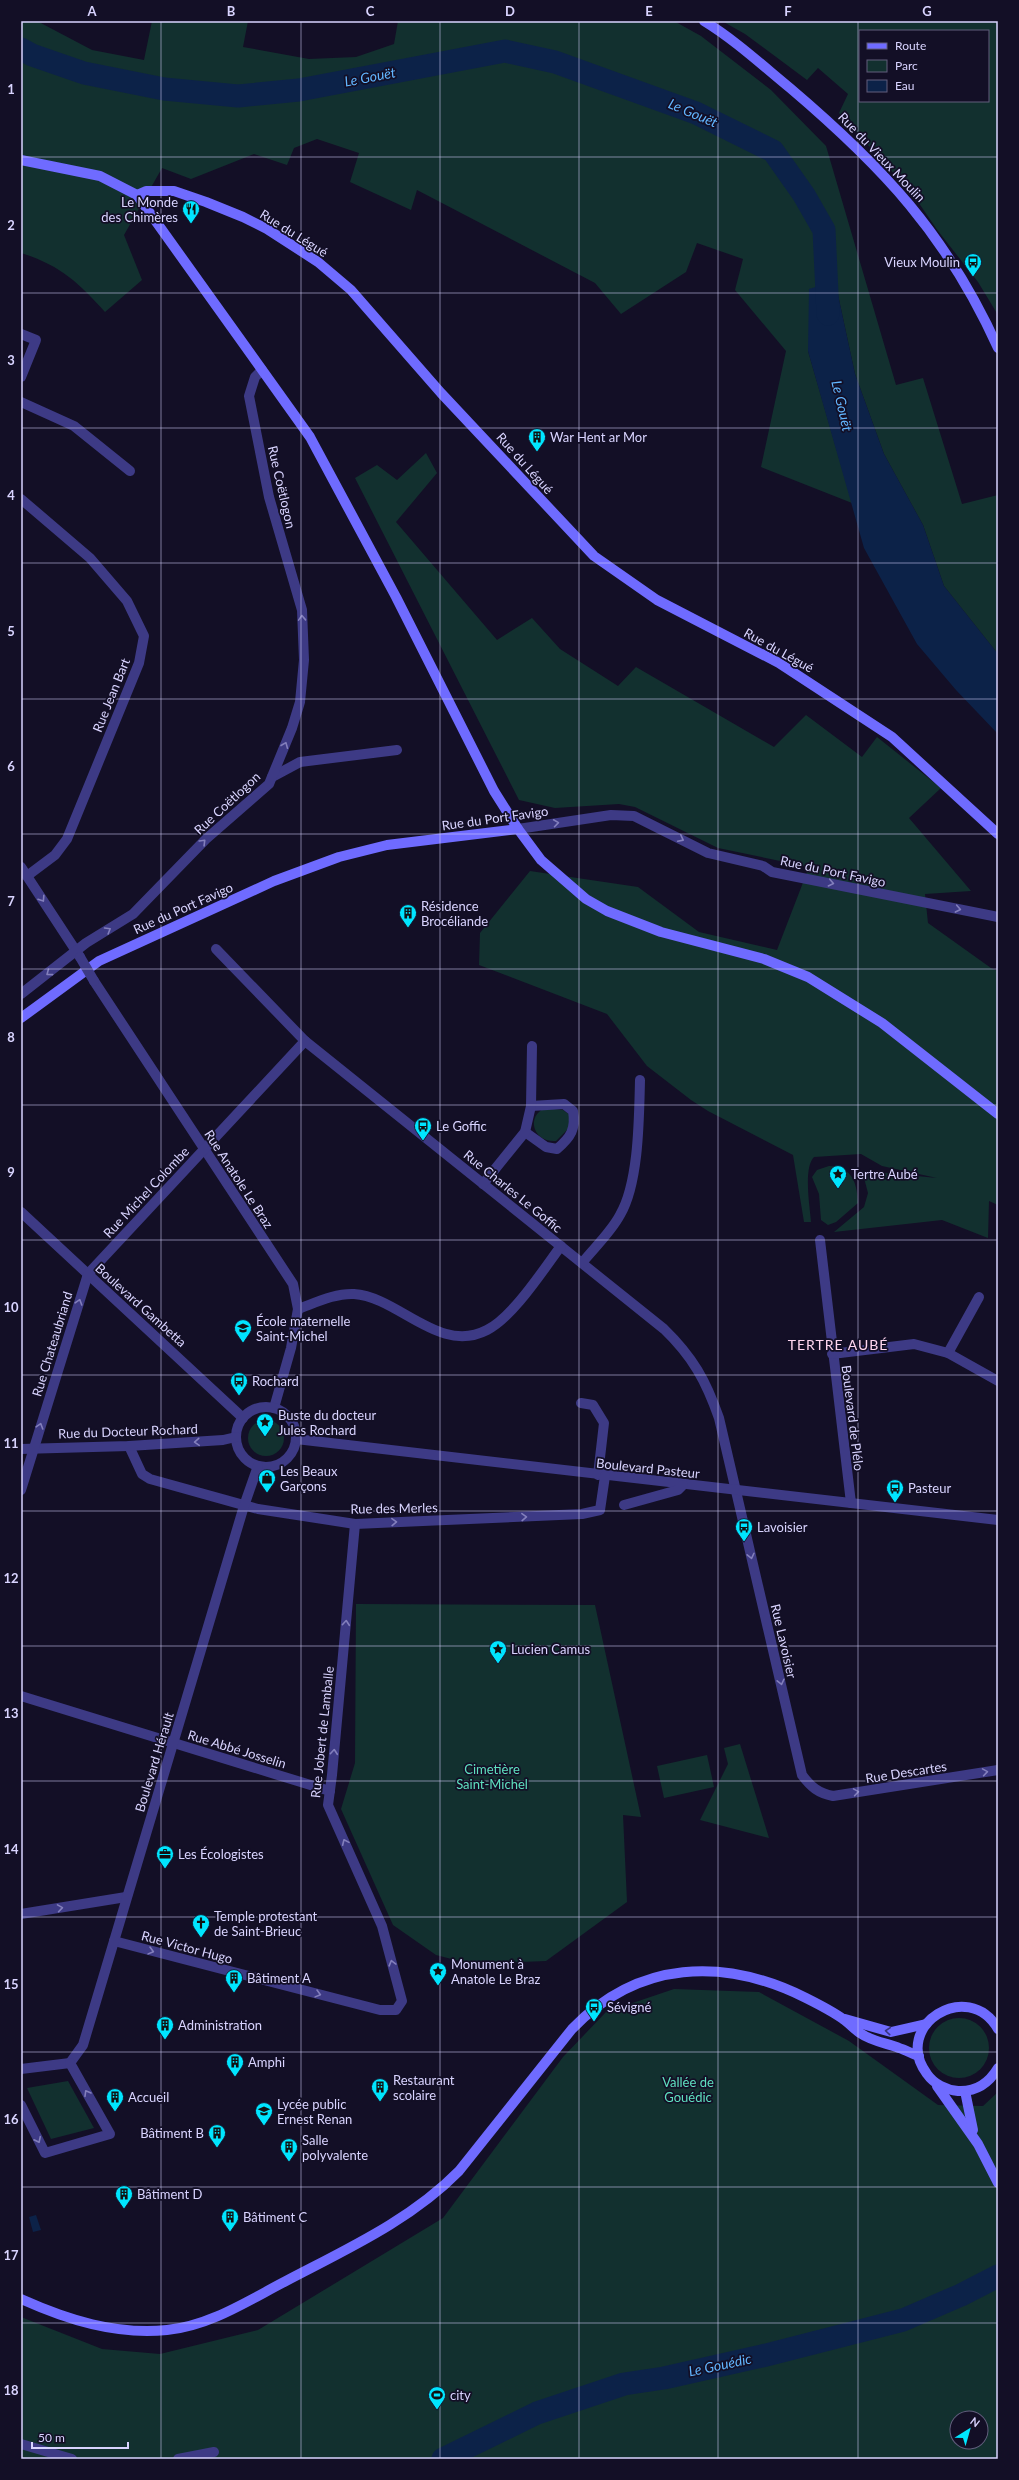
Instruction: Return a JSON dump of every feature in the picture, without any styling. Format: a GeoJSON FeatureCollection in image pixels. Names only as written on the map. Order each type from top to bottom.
{"type":"FeatureCollection","features":[{"type":"Feature","properties":{"kind":"main road","name":"Rue du Vieux Moulin"},"geometry":{"type":"LineString","coordinates":[[704,21],[758,61],[832,124],[897,188],[928,226],[956,267],[980,309],[998,348]]}},
{"type":"Feature","properties":{"kind":"main road"},"geometry":{"type":"LineString","coordinates":[[21,160],[100,176],[137,195],[310,437],[349,506],[494,790],[518,829],[541,860],[591,902],[607,911],[661,932],[764,959],[808,977],[882,1023],[998,1114]]}},
{"type":"Feature","properties":{"kind":"main road","name":"Rue du Légué"},"geometry":{"type":"LineString","coordinates":[[137,195],[146,191],[174,191],[206,202],[243,217],[267,229],[318,262],[351,290],[446,399],[594,556],[657,600],[779,663],[892,737],[998,834]]}},
{"type":"Feature","properties":{"kind":"main road","name":"Rue du Port Favigo"},"geometry":{"type":"LineString","coordinates":[[21,1018],[99,961],[274,881],[339,857],[387,845],[518,829]]}},
{"type":"Feature","properties":{"kind":"main road"},"geometry":{"type":"LineString","coordinates":[[21,2299],[73,2320],[124,2331],[143,2332],[169,2330],[194,2325],[217,2317],[351,2247],[423,2204],[459,2171],[572,2029],[589,2011],[613,1994],[637,1983],[688,1972],[744,1975],[786,1989],[842,2018],[891,2032],[926,2024]]}},
{"type":"Feature","properties":{"kind":"main road"},"geometry":{"type":"LineString","coordinates":[[998,2029],[994,2019],[978,2010],[965,2006],[952,2007],[940,2012],[926,2024],[918,2044],[919,2056],[923,2069],[952,2105],[978,2144],[998,2183]]}},
{"type":"Feature","properties":{"kind":"main road"},"geometry":{"type":"LineString","coordinates":[[842,2018],[860,2033],[919,2056]]}},
{"type":"Feature","properties":{"kind":"main road"},"geometry":{"type":"LineString","coordinates":[[934,2081],[953,2091],[965,2091],[979,2088],[997,2074]]}},
{"type":"Feature","properties":{"kind":"main road"},"geometry":{"type":"LineString","coordinates":[[965,2091],[967,2105],[978,2144]]}},
{"type":"Feature","properties":{"kind":"street"},"geometry":{"type":"LineString","coordinates":[[21,334],[36,340],[21,377]]}},
{"type":"Feature","properties":{"kind":"street","name":"Rue Coëtlogon"},"geometry":{"type":"LineString","coordinates":[[21,994],[134,914],[206,839],[269,784],[272,777],[300,702],[304,660],[302,610],[268,497],[249,396],[255,378],[262,370]]}},
{"type":"Feature","properties":{"kind":"street"},"geometry":{"type":"LineString","coordinates":[[21,402],[74,426],[130,471]]}},
{"type":"Feature","properties":{"kind":"street","name":"Rue Jean Bart"},"geometry":{"type":"LineString","coordinates":[[21,499],[90,558],[127,602],[144,636],[139,663],[67,839],[55,855],[27,876]]}},
{"type":"Feature","properties":{"kind":"street"},"geometry":{"type":"LineString","coordinates":[[272,777],[300,762],[397,750]]}},
{"type":"Feature","properties":{"kind":"street","name":"Rue du Port Favigo"},"geometry":{"type":"LineString","coordinates":[[518,829],[611,815],[634,816],[708,853],[763,866],[772,872],[998,917]]}},
{"type":"Feature","properties":{"kind":"street","name":"Rue Anatole Le Braz"},"geometry":{"type":"LineString","coordinates":[[21,866],[94,981],[292,1284],[298,1309],[291,1348],[274,1408]]}},
{"type":"Feature","properties":{"kind":"street","name":"Rue Charles Le Goffic"},"geometry":{"type":"LineString","coordinates":[[216,949],[305,1042],[664,1329],[683,1347],[698,1368],[708,1387],[719,1418],[735,1490]]}},
{"type":"Feature","properties":{"kind":"street","name":"Rue Michel Colombe"},"geometry":{"type":"LineString","coordinates":[[88,1274],[305,1042]]}},
{"type":"Feature","properties":{"kind":"street"},"geometry":{"type":"LineString","coordinates":[[483,1184],[524,1132],[531,1106],[532,1046]]}},
{"type":"Feature","properties":{"kind":"street"},"geometry":{"type":"LineString","coordinates":[[582,1263],[620,1216],[628,1200],[636,1148],[640,1080]]}},
{"type":"Feature","properties":{"kind":"street"},"geometry":{"type":"LineString","coordinates":[[524,1132],[546,1147],[557,1149],[567,1140],[576,1124],[573,1111],[564,1104],[531,1106]]}},
{"type":"Feature","properties":{"kind":"street","name":"Boulevard Gambetta"},"geometry":{"type":"LineString","coordinates":[[21,1212],[242,1418]]}},
{"type":"Feature","properties":{"kind":"street","name":"Boulevard de Plélo"},"geometry":{"type":"LineString","coordinates":[[820,1240],[850,1504]]}},
{"type":"Feature","properties":{"kind":"street"},"geometry":{"type":"LineString","coordinates":[[298,1309],[337,1296],[354,1294],[372,1299],[442,1333],[465,1336],[486,1331],[501,1320],[561,1246]]}},
{"type":"Feature","properties":{"kind":"street","name":"Rue Chateaubriand"},"geometry":{"type":"LineString","coordinates":[[21,1490],[88,1274]]}},
{"type":"Feature","properties":{"kind":"street"},"geometry":{"type":"LineString","coordinates":[[948,1353],[979,1297]]}},
{"type":"Feature","properties":{"kind":"street"},"geometry":{"type":"LineString","coordinates":[[832,1354],[914,1344],[948,1353],[998,1381]]}},
{"type":"Feature","properties":{"kind":"street"},"geometry":{"type":"LineString","coordinates":[[581,1403],[593,1405],[604,1423],[601,1475]]}},
{"type":"Feature","properties":{"kind":"street"},"geometry":{"type":"LineString","coordinates":[[257,1408],[274,1408],[286,1414],[291,1419],[296,1440],[290,1456],[284,1462],[267,1467],[258,1466],[242,1456],[236,1437],[236,1430],[242,1418],[257,1408]]}},
{"type":"Feature","properties":{"kind":"street","name":"Rue du Docteur Rochard"},"geometry":{"type":"LineString","coordinates":[[21,1448],[129,1446],[223,1440],[236,1437]]}},
{"type":"Feature","properties":{"kind":"street","name":"Boulevard Pasteur"},"geometry":{"type":"LineString","coordinates":[[296,1440],[998,1520]]}},
{"type":"Feature","properties":{"kind":"street","name":"Rue des Merles"},"geometry":{"type":"LineString","coordinates":[[129,1446],[142,1474],[150,1479],[244,1506],[355,1524],[582,1514],[600,1510],[601,1475]]}},
{"type":"Feature","properties":{"kind":"street","name":"Boulevard Hérault"},"geometry":{"type":"LineString","coordinates":[[70,2063],[83,2046],[126,1897],[244,1506],[258,1466]]}},
{"type":"Feature","properties":{"kind":"street"},"geometry":{"type":"LineString","coordinates":[[624,1505],[678,1490],[683,1485]]}},
{"type":"Feature","properties":{"kind":"street","name":"Rue Lavoisier"},"geometry":{"type":"LineString","coordinates":[[735,1490],[802,1775],[818,1792]]}},
{"type":"Feature","properties":{"kind":"street","name":"Rue Jobert de Lamballe"},"geometry":{"type":"LineString","coordinates":[[355,1524],[328,1805],[382,1926],[402,2000],[399,2008],[393,2010]]}},
{"type":"Feature","properties":{"kind":"street","name":"Rue Abbé Josselin"},"geometry":{"type":"LineString","coordinates":[[21,1696],[330,1791]]}},
{"type":"Feature","properties":{"kind":"street","name":"Rue Descartes"},"geometry":{"type":"LineString","coordinates":[[818,1792],[833,1796],[998,1770]]}},
{"type":"Feature","properties":{"kind":"street"},"geometry":{"type":"LineString","coordinates":[[21,1914],[126,1897]]}},
{"type":"Feature","properties":{"kind":"street","name":"Rue Victor Hugo"},"geometry":{"type":"LineString","coordinates":[[114,1941],[354,2004],[393,2010]]}},
{"type":"Feature","properties":{"kind":"street"},"geometry":{"type":"LineString","coordinates":[[21,2069],[70,2063],[110,2134],[45,2153],[21,2105]]}},
{"type":"Feature","properties":{"kind":"street"},"geometry":{"type":"LineString","coordinates":[[21,2444],[72,2459]]}},
{"type":"Feature","properties":{"kind":"street"},"geometry":{"type":"LineString","coordinates":[[178,2459],[214,2452]]}},
{"type":"Feature","properties":{"kind":"green space"},"geometry":{"type":"Polygon","coordinates":[[[21,21],[37,21],[92,50],[144,60],[152,21],[248,21],[243,47],[309,59],[356,57],[394,44],[398,21],[674,21],[701,36],[771,90],[826,146],[896,385],[923,378],[962,504],[998,495],[998,654],[944,586],[923,525],[884,454],[855,374],[835,281],[808,351],[852,503],[761,467],[786,351],[735,290],[743,259],[697,243],[686,272],[621,314],[595,283],[417,190],[411,210],[350,182],[359,153],[317,139],[294,148],[287,165],[254,154],[191,179],[162,168],[124,235],[142,280],[105,312],[68,276],[47,263],[21,253],[21,21]]]}},
{"type":"Feature","properties":{"kind":"green space"},"geometry":{"type":"Polygon","coordinates":[[[722,21],[998,21],[998,315],[978,282],[938,231],[914,196],[839,113],[848,94],[818,68],[807,80],[745,34],[722,21]]]}},
{"type":"Feature","properties":{"kind":"green space"},"geometry":{"type":"Polygon","coordinates":[[[426,453],[437,473],[396,522],[497,640],[532,618],[560,649],[618,686],[636,667],[774,747],[806,715],[862,757],[877,737],[941,788],[909,818],[971,891],[925,894],[928,923],[991,968],[998,971],[998,1205],[989,1201],[988,1238],[942,1220],[834,1232],[864,1207],[868,1193],[863,1174],[866,1171],[937,1178],[882,1166],[861,1154],[814,1157],[811,1162],[808,1178],[811,1222],[804,1222],[793,1155],[708,1111],[691,1100],[647,1066],[607,1014],[479,965],[480,933],[530,871],[638,887],[699,932],[777,950],[809,867],[718,848],[635,807],[619,804],[555,808],[519,800],[355,478],[377,465],[397,480],[426,453]]]}},
{"type":"Feature","properties":{"kind":"green space"},"geometry":{"type":"Polygon","coordinates":[[[545,1108],[563,1110],[570,1115],[570,1127],[556,1141],[548,1141],[542,1138],[535,1129],[535,1117],[545,1108]]]}},
{"type":"Feature","properties":{"kind":"green space"},"geometry":{"type":"Polygon","coordinates":[[[829,1166],[843,1169],[852,1177],[856,1188],[858,1203],[836,1222],[828,1225],[821,1220],[819,1194],[812,1177],[817,1170],[829,1166]]]}},
{"type":"Feature","properties":{"kind":"green space"},"geometry":{"type":"Polygon","coordinates":[[[266,1420],[276,1423],[281,1428],[284,1438],[281,1448],[276,1453],[266,1456],[256,1453],[251,1448],[248,1438],[251,1428],[256,1423],[266,1420]]]}},
{"type":"Feature","properties":{"kind":"green space","name":"Cimetière Saint-Michel"},"geometry":{"type":"Polygon","coordinates":[[[356,1604],[595,1605],[641,1817],[623,1815],[627,1902],[546,1961],[471,1964],[436,1955],[393,1925],[341,1809],[355,1763],[356,1604]]]}},
{"type":"Feature","properties":{"kind":"green space"},"geometry":{"type":"Polygon","coordinates":[[[740,1744],[769,1838],[700,1820],[728,1764],[724,1748],[740,1744]]]}},
{"type":"Feature","properties":{"kind":"green space"},"geometry":{"type":"Polygon","coordinates":[[[707,1755],[714,1787],[664,1798],[657,1766],[707,1755]]]}},
{"type":"Feature","properties":{"kind":"green space","name":"Vallée de Gouédic"},"geometry":{"type":"Polygon","coordinates":[[[674,1989],[759,1992],[849,2041],[938,2105],[983,2106],[998,2092],[998,2459],[21,2459],[21,2317],[102,2349],[160,2354],[258,2330],[443,2218],[563,2057],[606,2012],[674,1989]]]}},
{"type":"Feature","properties":{"kind":"green space"},"geometry":{"type":"Polygon","coordinates":[[[959,2018],[976,2023],[984,2031],[989,2048],[984,2065],[976,2073],[959,2078],[942,2073],[934,2065],[929,2048],[934,2031],[942,2023],[959,2018]]]}},
{"type":"Feature","properties":{"kind":"green space"},"geometry":{"type":"Polygon","coordinates":[[[68,2081],[94,2128],[51,2139],[27,2088],[68,2081]]]}},
{"type":"Feature","properties":{"kind":"water"},"geometry":{"type":"Polygon","coordinates":[[[835,281],[855,374],[884,454],[923,525],[944,586],[998,654],[998,734],[956,690],[917,644],[864,548],[808,351],[809,289],[835,281]]]}},
{"type":"Feature","properties":{"kind":"water"},"geometry":{"type":"Polygon","coordinates":[[[36,2215],[41,2230],[33,2232],[29,2217],[36,2215]]]}},
{"type":"Feature","properties":{"kind":"waterway","name":"Le Gouët"},"geometry":{"type":"LineString","coordinates":[[21,49],[32,55],[84,73],[164,89],[238,96],[299,90],[505,51],[555,62],[696,113],[773,151],[804,195],[824,230],[828,314]]}},
{"type":"Feature","properties":{"kind":"waterway","name":"Le Gouédic"},"geometry":{"type":"LineString","coordinates":[[443,2459],[537,2413],[624,2384],[664,2378],[762,2356],[903,2320],[961,2295],[998,2276]]}},
{"type":"Feature","properties":{"kind":"place","name":"Le Monde des Chimères"},"geometry":{"type":"Point","coordinates":[191,224]}},
{"type":"Feature","properties":{"kind":"place","name":"Vieux Moulin"},"geometry":{"type":"Point","coordinates":[973,277]}},
{"type":"Feature","properties":{"kind":"place","name":"War Hent ar Mor"},"geometry":{"type":"Point","coordinates":[537,452]}},
{"type":"Feature","properties":{"kind":"place","name":"Résidence Brocéliande"},"geometry":{"type":"Point","coordinates":[408,928]}},
{"type":"Feature","properties":{"kind":"place","name":"Le Goffic"},"geometry":{"type":"Point","coordinates":[423,1141]}},
{"type":"Feature","properties":{"kind":"place","name":"Tertre Aubé"},"geometry":{"type":"Point","coordinates":[838,1189]}},
{"type":"Feature","properties":{"kind":"place","name":"École maternelle Saint-Michel"},"geometry":{"type":"Point","coordinates":[243,1343]}},
{"type":"Feature","properties":{"kind":"place","name":"Rochard"},"geometry":{"type":"Point","coordinates":[239,1396]}},
{"type":"Feature","properties":{"kind":"place","name":"Buste du docteur Jules Rochard"},"geometry":{"type":"Point","coordinates":[265,1437]}},
{"type":"Feature","properties":{"kind":"place","name":"Les Beaux Garçons"},"geometry":{"type":"Point","coordinates":[267,1493]}},
{"type":"Feature","properties":{"kind":"place","name":"Pasteur"},"geometry":{"type":"Point","coordinates":[895,1503]}},
{"type":"Feature","properties":{"kind":"place","name":"Lavoisier"},"geometry":{"type":"Point","coordinates":[744,1542]}},
{"type":"Feature","properties":{"kind":"place","name":"Lucien Camus"},"geometry":{"type":"Point","coordinates":[498,1664]}},
{"type":"Feature","properties":{"kind":"place","name":"Les Écologistes"},"geometry":{"type":"Point","coordinates":[165,1869]}},
{"type":"Feature","properties":{"kind":"place","name":"Temple protestant de Saint-Brieuc"},"geometry":{"type":"Point","coordinates":[201,1938]}},
{"type":"Feature","properties":{"kind":"place","name":"Monument à Anatole Le Braz"},"geometry":{"type":"Point","coordinates":[438,1986]}},
{"type":"Feature","properties":{"kind":"place","name":"Bâtiment A"},"geometry":{"type":"Point","coordinates":[234,1993]}},
{"type":"Feature","properties":{"kind":"place","name":"Sévigné"},"geometry":{"type":"Point","coordinates":[594,2022]}},
{"type":"Feature","properties":{"kind":"place","name":"Administration"},"geometry":{"type":"Point","coordinates":[165,2040]}},
{"type":"Feature","properties":{"kind":"place","name":"Amphi"},"geometry":{"type":"Point","coordinates":[235,2077]}},
{"type":"Feature","properties":{"kind":"place","name":"Restaurant scolaire"},"geometry":{"type":"Point","coordinates":[380,2102]}},
{"type":"Feature","properties":{"kind":"place","name":"Accueil"},"geometry":{"type":"Point","coordinates":[115,2112]}},
{"type":"Feature","properties":{"kind":"place","name":"Lycée public Ernest Renan"},"geometry":{"type":"Point","coordinates":[264,2126]}},
{"type":"Feature","properties":{"kind":"place","name":"Bâtiment B"},"geometry":{"type":"Point","coordinates":[217,2148]}},
{"type":"Feature","properties":{"kind":"place","name":"Salle polyvalente"},"geometry":{"type":"Point","coordinates":[289,2162]}},
{"type":"Feature","properties":{"kind":"place","name":"Bâtiment D"},"geometry":{"type":"Point","coordinates":[124,2209]}},
{"type":"Feature","properties":{"kind":"place","name":"Bâtiment C"},"geometry":{"type":"Point","coordinates":[230,2232]}},
{"type":"Feature","properties":{"kind":"place","name":"city"},"geometry":{"type":"Point","coordinates":[437,2410]}},
{"type":"Feature","properties":{"kind":"district","name":"TERTRE AUBÉ"},"geometry":{"type":"Point","coordinates":[838,1345]}}]}
